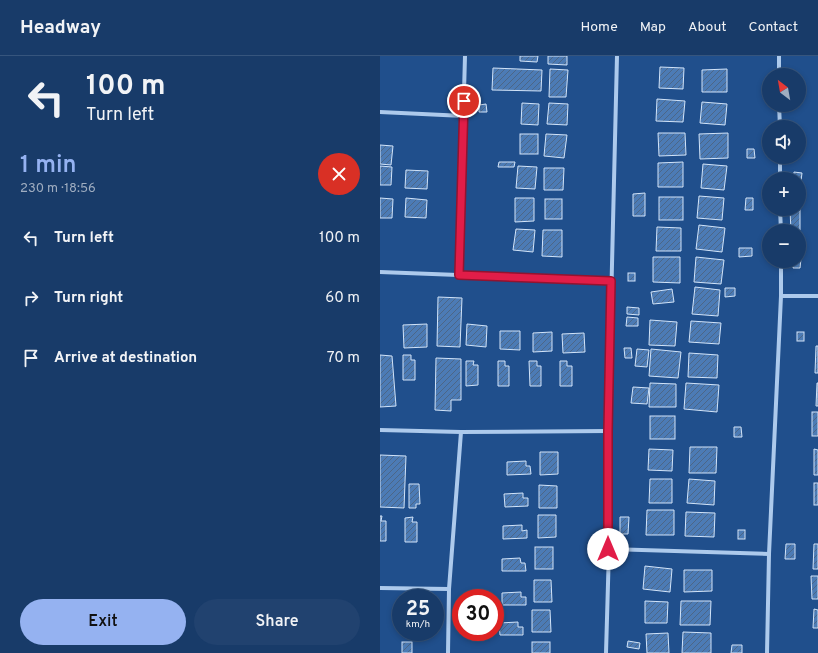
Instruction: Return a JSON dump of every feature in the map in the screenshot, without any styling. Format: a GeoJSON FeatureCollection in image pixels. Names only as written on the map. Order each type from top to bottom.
{"type":"FeatureCollection","features":[{"type":"Feature","properties":{"kind":"street"},"geometry":{"type":"LineString","coordinates":[[459,275],[465,56]]}},
{"type":"Feature","properties":{"kind":"street"},"geometry":{"type":"LineString","coordinates":[[606,653],[608,431],[617,56]]}},
{"type":"Feature","properties":{"kind":"street"},"geometry":{"type":"LineString","coordinates":[[779,56],[779,68]]}},
{"type":"Feature","properties":{"kind":"street"},"geometry":{"type":"LineString","coordinates":[[380,112],[464,116]]}},
{"type":"Feature","properties":{"kind":"street"},"geometry":{"type":"LineString","coordinates":[[767,653],[769,554],[781,268]]}},
{"type":"Feature","properties":{"kind":"street"},"geometry":{"type":"LineString","coordinates":[[380,272],[611,281]]}},
{"type":"Feature","properties":{"kind":"street"},"geometry":{"type":"LineString","coordinates":[[781,296],[818,296]]}},
{"type":"Feature","properties":{"kind":"street"},"geometry":{"type":"LineString","coordinates":[[380,430],[461,432],[608,431]]}},
{"type":"Feature","properties":{"kind":"street"},"geometry":{"type":"LineString","coordinates":[[448,653],[449,589],[461,432]]}},
{"type":"Feature","properties":{"kind":"street"},"geometry":{"type":"LineString","coordinates":[[608,549],[769,554]]}},
{"type":"Feature","properties":{"kind":"street"},"geometry":{"type":"LineString","coordinates":[[380,588],[449,589]]}},
{"type":"Feature","properties":{"kind":"building"},"geometry":{"type":"Polygon","coordinates":[[[520,56],[538,56],[537,62],[520,61],[520,56]]]}},
{"type":"Feature","properties":{"kind":"building"},"geometry":{"type":"Polygon","coordinates":[[[548,56],[567,56],[567,65],[548,64],[548,56]]]}},
{"type":"Feature","properties":{"kind":"building"},"geometry":{"type":"Polygon","coordinates":[[[660,67],[684,68],[683,89],[659,88],[660,67]]]}},
{"type":"Feature","properties":{"kind":"building"},"geometry":{"type":"Polygon","coordinates":[[[493,68],[542,70],[541,91],[492,90],[493,68]]]}},
{"type":"Feature","properties":{"kind":"building"},"geometry":{"type":"Polygon","coordinates":[[[550,69],[568,70],[566,97],[549,97],[550,69]]]}},
{"type":"Feature","properties":{"kind":"building"},"geometry":{"type":"Polygon","coordinates":[[[727,69],[727,92],[702,92],[702,70],[727,69]]]}},
{"type":"Feature","properties":{"kind":"building"},"geometry":{"type":"Polygon","coordinates":[[[657,99],[685,101],[683,122],[656,121],[657,99]]]}},
{"type":"Feature","properties":{"kind":"building"},"geometry":{"type":"Polygon","coordinates":[[[702,102],[727,104],[725,125],[700,123],[702,102]]]}},
{"type":"Feature","properties":{"kind":"building"},"geometry":{"type":"Polygon","coordinates":[[[522,103],[539,104],[538,125],[521,124],[522,103]]]}},
{"type":"Feature","properties":{"kind":"building"},"geometry":{"type":"Polygon","coordinates":[[[549,103],[568,104],[567,125],[547,124],[549,103]]]}},
{"type":"Feature","properties":{"kind":"building"},"geometry":{"type":"Polygon","coordinates":[[[486,104],[487,112],[479,112],[479,105],[486,104]]]}},
{"type":"Feature","properties":{"kind":"building"},"geometry":{"type":"Polygon","coordinates":[[[658,133],[685,133],[686,155],[659,156],[658,133]]]}},
{"type":"Feature","properties":{"kind":"building"},"geometry":{"type":"Polygon","coordinates":[[[728,133],[728,158],[700,159],[699,134],[728,133]]]}},
{"type":"Feature","properties":{"kind":"building"},"geometry":{"type":"Polygon","coordinates":[[[520,134],[538,134],[538,154],[520,154],[520,134]]]}},
{"type":"Feature","properties":{"kind":"building"},"geometry":{"type":"Polygon","coordinates":[[[546,134],[567,135],[564,158],[544,156],[546,134]]]}},
{"type":"Feature","properties":{"kind":"building"},"geometry":{"type":"Polygon","coordinates":[[[380,145],[393,146],[391,165],[380,164],[380,145]]]}},
{"type":"Feature","properties":{"kind":"building"},"geometry":{"type":"Polygon","coordinates":[[[747,149],[754,149],[755,158],[747,158],[747,149]]]}},
{"type":"Feature","properties":{"kind":"building"},"geometry":{"type":"Polygon","coordinates":[[[499,162],[515,162],[514,167],[498,167],[499,162]]]}},
{"type":"Feature","properties":{"kind":"building"},"geometry":{"type":"Polygon","coordinates":[[[683,162],[683,187],[658,187],[658,163],[683,162]]]}},
{"type":"Feature","properties":{"kind":"building"},"geometry":{"type":"Polygon","coordinates":[[[703,164],[727,166],[724,190],[701,188],[703,164]]]}},
{"type":"Feature","properties":{"kind":"building"},"geometry":{"type":"Polygon","coordinates":[[[380,166],[392,167],[391,185],[380,185],[380,166]]]}},
{"type":"Feature","properties":{"kind":"building"},"geometry":{"type":"Polygon","coordinates":[[[518,166],[537,167],[535,189],[516,188],[518,166]]]}},
{"type":"Feature","properties":{"kind":"building"},"geometry":{"type":"Polygon","coordinates":[[[544,168],[564,168],[563,190],[544,190],[544,168]]]}},
{"type":"Feature","properties":{"kind":"building"},"geometry":{"type":"Polygon","coordinates":[[[406,170],[428,171],[427,189],[405,188],[406,170]]]}},
{"type":"Feature","properties":{"kind":"building"},"geometry":{"type":"Polygon","coordinates":[[[645,193],[645,216],[633,216],[633,194],[645,193]]]}},
{"type":"Feature","properties":{"kind":"building"},"geometry":{"type":"Polygon","coordinates":[[[699,196],[724,198],[722,220],[697,218],[699,196]]]}},
{"type":"Feature","properties":{"kind":"building"},"geometry":{"type":"Polygon","coordinates":[[[659,197],[683,197],[683,220],[659,220],[659,197]]]}},
{"type":"Feature","properties":{"kind":"building"},"geometry":{"type":"Polygon","coordinates":[[[380,198],[393,199],[392,218],[380,218],[380,198]]]}},
{"type":"Feature","properties":{"kind":"building"},"geometry":{"type":"Polygon","coordinates":[[[406,198],[427,200],[426,218],[405,217],[406,198]]]}},
{"type":"Feature","properties":{"kind":"building"},"geometry":{"type":"Polygon","coordinates":[[[515,198],[534,198],[534,221],[515,222],[515,198]]]}},
{"type":"Feature","properties":{"kind":"building"},"geometry":{"type":"Polygon","coordinates":[[[746,198],[753,198],[753,210],[745,210],[746,198]]]}},
{"type":"Feature","properties":{"kind":"building"},"geometry":{"type":"Polygon","coordinates":[[[545,199],[562,199],[562,219],[545,219],[545,199]]]}},
{"type":"Feature","properties":{"kind":"building"},"geometry":{"type":"Polygon","coordinates":[[[790,216],[800,216],[800,224],[791,224],[790,216]]]}},
{"type":"Feature","properties":{"kind":"building"},"geometry":{"type":"Polygon","coordinates":[[[699,225],[725,228],[722,252],[696,249],[699,225]]]}},
{"type":"Feature","properties":{"kind":"building"},"geometry":{"type":"Polygon","coordinates":[[[657,227],[681,228],[681,251],[656,251],[657,227]]]}},
{"type":"Feature","properties":{"kind":"building"},"geometry":{"type":"Polygon","coordinates":[[[516,229],[535,230],[533,252],[513,250],[516,229]]]}},
{"type":"Feature","properties":{"kind":"building"},"geometry":{"type":"Polygon","coordinates":[[[543,230],[562,230],[562,257],[542,256],[543,230]]]}},
{"type":"Feature","properties":{"kind":"building"},"geometry":{"type":"Polygon","coordinates":[[[739,248],[752,248],[752,256],[739,257],[739,248]]]}},
{"type":"Feature","properties":{"kind":"building"},"geometry":{"type":"Polygon","coordinates":[[[653,257],[680,257],[680,283],[653,282],[653,257]]]}},
{"type":"Feature","properties":{"kind":"building"},"geometry":{"type":"Polygon","coordinates":[[[696,257],[724,260],[721,284],[694,282],[696,257]]]}},
{"type":"Feature","properties":{"kind":"building"},"geometry":{"type":"Polygon","coordinates":[[[628,273],[635,273],[635,281],[628,281],[628,273]]]}},
{"type":"Feature","properties":{"kind":"building"},"geometry":{"type":"Polygon","coordinates":[[[695,287],[720,290],[718,316],[692,314],[695,287]]]}},
{"type":"Feature","properties":{"kind":"building"},"geometry":{"type":"Polygon","coordinates":[[[725,288],[735,288],[735,296],[725,297],[725,288]]]}},
{"type":"Feature","properties":{"kind":"building"},"geometry":{"type":"Polygon","coordinates":[[[672,289],[674,302],[653,304],[651,292],[672,289]]]}},
{"type":"Feature","properties":{"kind":"building"},"geometry":{"type":"Polygon","coordinates":[[[438,297],[462,298],[460,347],[437,346],[438,297]]]}},
{"type":"Feature","properties":{"kind":"building"},"geometry":{"type":"Polygon","coordinates":[[[627,307],[639,308],[639,315],[627,314],[627,307]]]}},
{"type":"Feature","properties":{"kind":"building"},"geometry":{"type":"Polygon","coordinates":[[[627,317],[638,318],[638,326],[626,326],[627,317]]]}},
{"type":"Feature","properties":{"kind":"building"},"geometry":{"type":"Polygon","coordinates":[[[650,320],[677,322],[675,346],[649,345],[650,320]]]}},
{"type":"Feature","properties":{"kind":"building"},"geometry":{"type":"Polygon","coordinates":[[[691,321],[721,323],[719,344],[689,342],[691,321]]]}},
{"type":"Feature","properties":{"kind":"building"},"geometry":{"type":"Polygon","coordinates":[[[427,324],[427,347],[404,348],[403,325],[427,324]]]}},
{"type":"Feature","properties":{"kind":"building"},"geometry":{"type":"Polygon","coordinates":[[[467,324],[487,326],[486,347],[466,345],[467,324]]]}},
{"type":"Feature","properties":{"kind":"building"},"geometry":{"type":"Polygon","coordinates":[[[500,331],[520,331],[520,350],[500,349],[500,331]]]}},
{"type":"Feature","properties":{"kind":"building"},"geometry":{"type":"Polygon","coordinates":[[[552,332],[552,351],[533,352],[533,333],[552,332]]]}},
{"type":"Feature","properties":{"kind":"building"},"geometry":{"type":"Polygon","coordinates":[[[797,332],[804,332],[804,341],[797,341],[797,332]]]}},
{"type":"Feature","properties":{"kind":"building"},"geometry":{"type":"Polygon","coordinates":[[[584,333],[585,352],[563,353],[562,334],[584,333]]]}},
{"type":"Feature","properties":{"kind":"building"},"geometry":{"type":"Polygon","coordinates":[[[816,346],[818,346],[818,373],[815,373],[816,346]]]}},
{"type":"Feature","properties":{"kind":"building"},"geometry":{"type":"Polygon","coordinates":[[[624,348],[631,348],[632,358],[625,358],[624,348]]]}},
{"type":"Feature","properties":{"kind":"building"},"geometry":{"type":"Polygon","coordinates":[[[637,349],[649,350],[647,367],[635,366],[637,349]]]}},
{"type":"Feature","properties":{"kind":"building"},"geometry":{"type":"Polygon","coordinates":[[[651,349],[681,352],[678,378],[649,376],[651,349]]]}},
{"type":"Feature","properties":{"kind":"building"},"geometry":{"type":"Polygon","coordinates":[[[689,353],[718,355],[717,378],[688,377],[689,353]]]}},
{"type":"Feature","properties":{"kind":"building"},"geometry":{"type":"Polygon","coordinates":[[[380,355],[392,356],[396,406],[380,407],[380,355]]]}},
{"type":"Feature","properties":{"kind":"building"},"geometry":{"type":"Polygon","coordinates":[[[403,355],[411,355],[411,360],[415,360],[415,380],[403,380],[403,355]]]}},
{"type":"Feature","properties":{"kind":"building"},"geometry":{"type":"Polygon","coordinates":[[[436,358],[461,359],[461,400],[451,400],[451,411],[435,410],[436,358]]]}},
{"type":"Feature","properties":{"kind":"building"},"geometry":{"type":"Polygon","coordinates":[[[466,361],[474,361],[473,365],[478,365],[478,385],[466,386],[466,361]]]}},
{"type":"Feature","properties":{"kind":"building"},"geometry":{"type":"Polygon","coordinates":[[[498,361],[505,361],[505,366],[509,366],[509,386],[498,386],[498,361]]]}},
{"type":"Feature","properties":{"kind":"building"},"geometry":{"type":"Polygon","coordinates":[[[529,361],[537,361],[537,366],[541,366],[541,386],[530,386],[529,361]]]}},
{"type":"Feature","properties":{"kind":"building"},"geometry":{"type":"Polygon","coordinates":[[[560,361],[567,361],[567,366],[572,366],[572,386],[560,386],[560,361]]]}},
{"type":"Feature","properties":{"kind":"building"},"geometry":{"type":"Polygon","coordinates":[[[650,383],[676,384],[676,407],[649,407],[650,383]]]}},
{"type":"Feature","properties":{"kind":"building"},"geometry":{"type":"Polygon","coordinates":[[[686,383],[719,385],[717,412],[684,409],[686,383]]]}},
{"type":"Feature","properties":{"kind":"building"},"geometry":{"type":"Polygon","coordinates":[[[817,383],[818,406],[816,406],[817,383]]]}},
{"type":"Feature","properties":{"kind":"building"},"geometry":{"type":"Polygon","coordinates":[[[633,387],[649,388],[647,404],[631,403],[633,387]]]}},
{"type":"Feature","properties":{"kind":"building"},"geometry":{"type":"Polygon","coordinates":[[[812,412],[818,412],[818,436],[812,436],[812,412]]]}},
{"type":"Feature","properties":{"kind":"building"},"geometry":{"type":"Polygon","coordinates":[[[650,416],[675,416],[675,439],[650,439],[650,416]]]}},
{"type":"Feature","properties":{"kind":"building"},"geometry":{"type":"Polygon","coordinates":[[[734,427],[741,427],[742,437],[734,437],[734,427]]]}},
{"type":"Feature","properties":{"kind":"building"},"geometry":{"type":"Polygon","coordinates":[[[690,447],[717,447],[716,473],[689,473],[690,447]]]}},
{"type":"Feature","properties":{"kind":"building"},"geometry":{"type":"Polygon","coordinates":[[[649,449],[673,450],[672,471],[648,470],[649,449]]]}},
{"type":"Feature","properties":{"kind":"building"},"geometry":{"type":"Polygon","coordinates":[[[814,449],[818,450],[818,475],[814,475],[814,449]]]}},
{"type":"Feature","properties":{"kind":"building"},"geometry":{"type":"Polygon","coordinates":[[[540,452],[558,452],[558,474],[540,475],[540,452]]]}},
{"type":"Feature","properties":{"kind":"building"},"geometry":{"type":"Polygon","coordinates":[[[380,455],[406,456],[404,508],[380,507],[380,455]]]}},
{"type":"Feature","properties":{"kind":"building"},"geometry":{"type":"Polygon","coordinates":[[[526,461],[526,466],[530,466],[531,474],[507,475],[507,462],[526,461]]]}},
{"type":"Feature","properties":{"kind":"building"},"geometry":{"type":"Polygon","coordinates":[[[650,479],[672,479],[672,503],[649,503],[650,479]]]}},
{"type":"Feature","properties":{"kind":"building"},"geometry":{"type":"Polygon","coordinates":[[[689,479],[715,481],[714,505],[687,503],[689,479]]]}},
{"type":"Feature","properties":{"kind":"building"},"geometry":{"type":"Polygon","coordinates":[[[814,483],[818,483],[818,505],[814,505],[814,483]]]}},
{"type":"Feature","properties":{"kind":"building"},"geometry":{"type":"Polygon","coordinates":[[[409,484],[419,484],[420,504],[416,504],[416,508],[409,508],[409,484]]]}},
{"type":"Feature","properties":{"kind":"building"},"geometry":{"type":"Polygon","coordinates":[[[539,485],[557,486],[557,508],[539,508],[539,485]]]}},
{"type":"Feature","properties":{"kind":"building"},"geometry":{"type":"Polygon","coordinates":[[[523,493],[523,498],[528,498],[528,506],[505,507],[504,494],[523,493]]]}},
{"type":"Feature","properties":{"kind":"building"},"geometry":{"type":"Polygon","coordinates":[[[647,510],[674,510],[674,535],[646,535],[647,510]]]}},
{"type":"Feature","properties":{"kind":"building"},"geometry":{"type":"Polygon","coordinates":[[[686,512],[715,513],[714,537],[685,536],[686,512]]]}},
{"type":"Feature","properties":{"kind":"building"},"geometry":{"type":"Polygon","coordinates":[[[538,515],[556,515],[556,537],[538,538],[538,515]]]}},
{"type":"Feature","properties":{"kind":"building"},"geometry":{"type":"Polygon","coordinates":[[[380,516],[382,516],[381,521],[386,521],[386,541],[380,541],[380,516]]]}},
{"type":"Feature","properties":{"kind":"building"},"geometry":{"type":"Polygon","coordinates":[[[413,517],[412,522],[417,522],[417,542],[405,542],[405,518],[413,517]]]}},
{"type":"Feature","properties":{"kind":"building"},"geometry":{"type":"Polygon","coordinates":[[[620,517],[629,517],[628,534],[620,534],[620,517]]]}},
{"type":"Feature","properties":{"kind":"building"},"geometry":{"type":"Polygon","coordinates":[[[522,525],[522,531],[527,530],[527,538],[503,539],[503,526],[522,525]]]}},
{"type":"Feature","properties":{"kind":"building"},"geometry":{"type":"Polygon","coordinates":[[[738,530],[745,530],[745,539],[738,539],[738,530]]]}},
{"type":"Feature","properties":{"kind":"building"},"geometry":{"type":"Polygon","coordinates":[[[786,544],[795,544],[795,559],[785,559],[786,544]]]}},
{"type":"Feature","properties":{"kind":"building"},"geometry":{"type":"Polygon","coordinates":[[[814,544],[818,544],[818,569],[813,569],[814,544]]]}},
{"type":"Feature","properties":{"kind":"building"},"geometry":{"type":"Polygon","coordinates":[[[535,547],[553,547],[553,569],[535,569],[535,547]]]}},
{"type":"Feature","properties":{"kind":"building"},"geometry":{"type":"Polygon","coordinates":[[[520,558],[521,563],[525,563],[526,571],[502,571],[502,559],[520,558]]]}},
{"type":"Feature","properties":{"kind":"building"},"geometry":{"type":"Polygon","coordinates":[[[645,566],[672,569],[670,592],[643,589],[645,566]]]}},
{"type":"Feature","properties":{"kind":"building"},"geometry":{"type":"Polygon","coordinates":[[[684,570],[712,570],[712,591],[684,592],[684,570]]]}},
{"type":"Feature","properties":{"kind":"building"},"geometry":{"type":"Polygon","coordinates":[[[811,576],[818,576],[818,599],[812,599],[811,576]]]}},
{"type":"Feature","properties":{"kind":"building"},"geometry":{"type":"Polygon","coordinates":[[[534,580],[551,580],[552,602],[534,602],[534,580]]]}},
{"type":"Feature","properties":{"kind":"building"},"geometry":{"type":"Polygon","coordinates":[[[521,592],[521,597],[526,597],[526,605],[504,605],[504,593],[521,592]]]}},
{"type":"Feature","properties":{"kind":"building"},"geometry":{"type":"Polygon","coordinates":[[[645,601],[668,602],[667,623],[645,623],[645,601]]]}},
{"type":"Feature","properties":{"kind":"building"},"geometry":{"type":"Polygon","coordinates":[[[681,601],[711,601],[710,625],[680,625],[681,601]]]}},
{"type":"Feature","properties":{"kind":"building"},"geometry":{"type":"Polygon","coordinates":[[[814,609],[818,610],[818,628],[813,628],[814,609]]]}},
{"type":"Feature","properties":{"kind":"building"},"geometry":{"type":"Polygon","coordinates":[[[532,610],[550,610],[551,632],[532,632],[532,610]]]}},
{"type":"Feature","properties":{"kind":"building"},"geometry":{"type":"Polygon","coordinates":[[[518,622],[518,627],[523,627],[523,635],[504,635],[504,623],[518,622]]]}},
{"type":"Feature","properties":{"kind":"building"},"geometry":{"type":"Polygon","coordinates":[[[683,632],[711,633],[711,653],[682,653],[683,632]]]}},
{"type":"Feature","properties":{"kind":"building"},"geometry":{"type":"Polygon","coordinates":[[[668,633],[669,653],[647,653],[646,634],[668,633]]]}},
{"type":"Feature","properties":{"kind":"building"},"geometry":{"type":"Polygon","coordinates":[[[628,641],[640,643],[639,649],[627,647],[628,641]]]}},
{"type":"Feature","properties":{"kind":"building"},"geometry":{"type":"Polygon","coordinates":[[[402,642],[412,642],[412,653],[402,653],[402,642]]]}},
{"type":"Feature","properties":{"kind":"building"},"geometry":{"type":"Polygon","coordinates":[[[532,642],[550,642],[550,653],[532,653],[532,642]]]}},
{"type":"Feature","properties":{"kind":"building"},"geometry":{"type":"Polygon","coordinates":[[[732,645],[742,645],[742,653],[731,653],[732,645]]]}},
{"type":"Feature","properties":{"kind":"route"},"geometry":{"type":"LineString","coordinates":[[464,101],[459,275],[611,281],[608,431],[608,549]]}}]}
